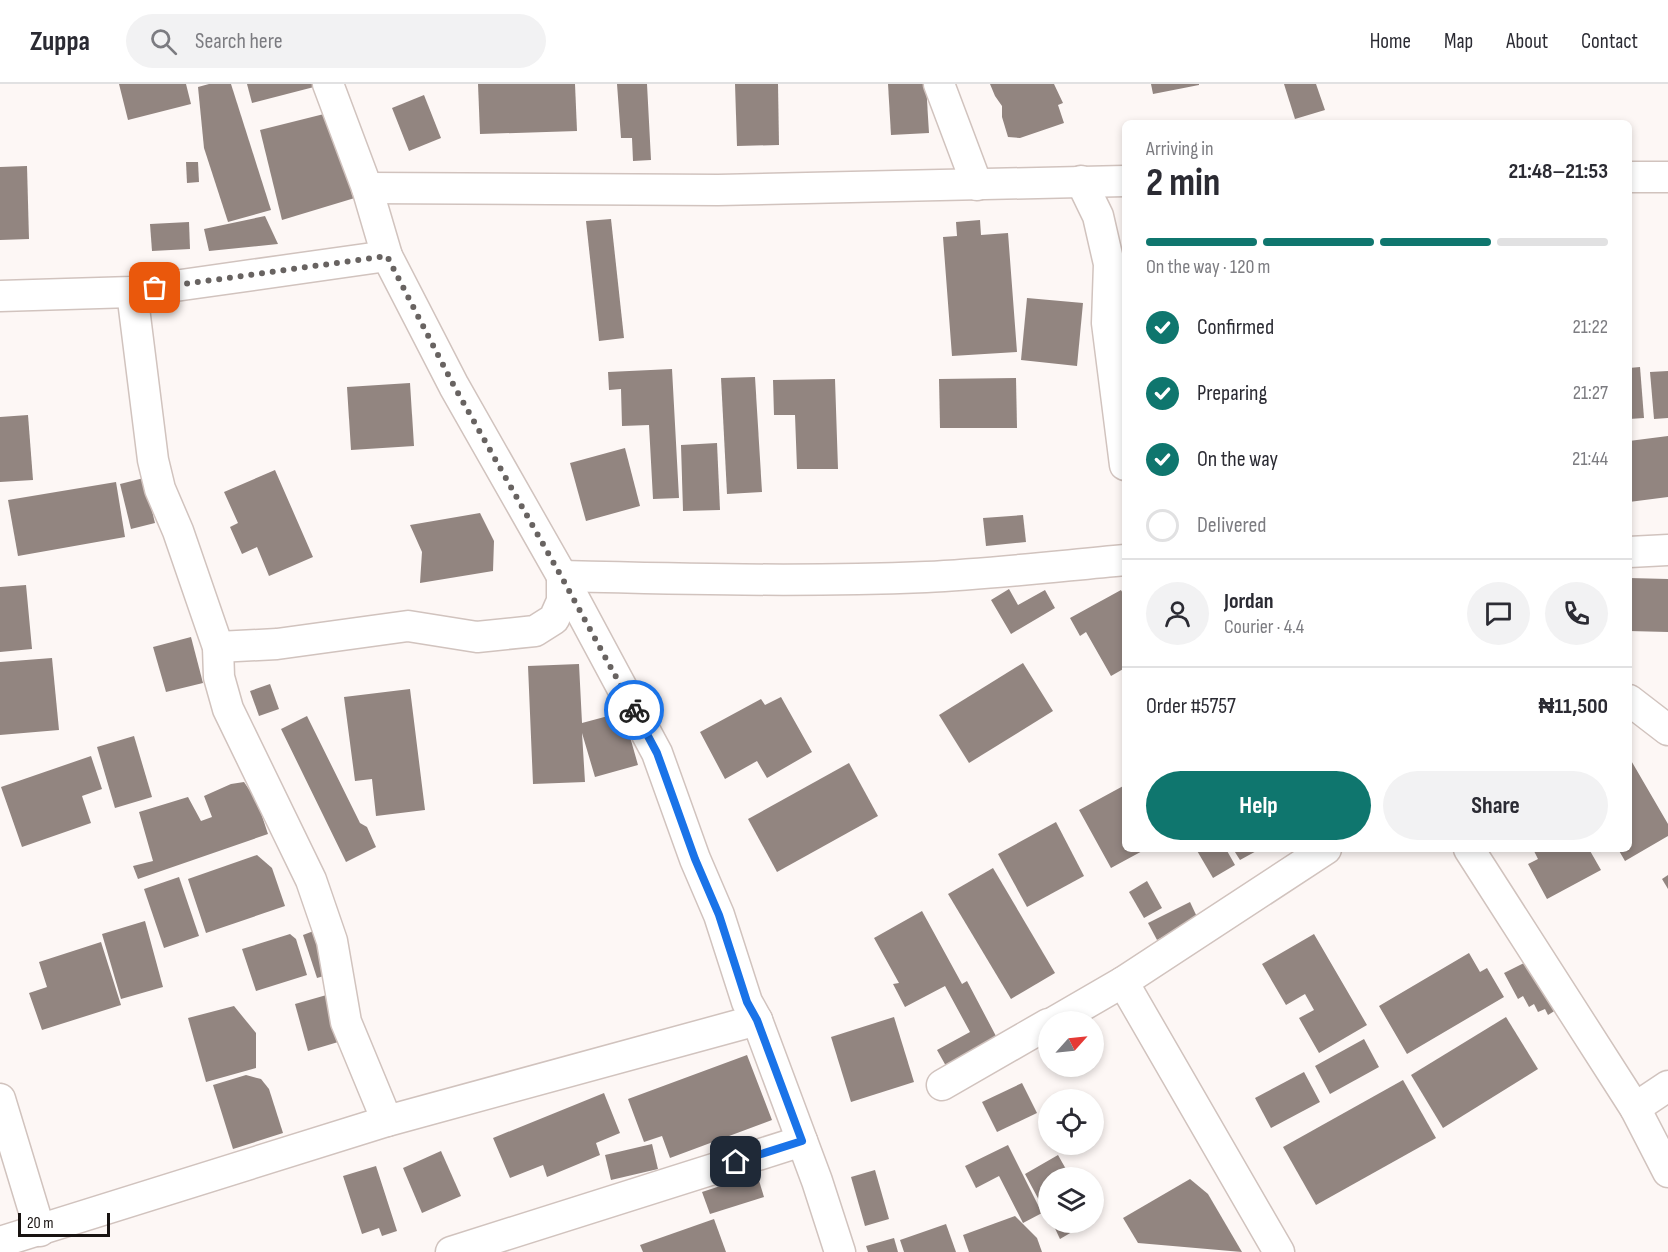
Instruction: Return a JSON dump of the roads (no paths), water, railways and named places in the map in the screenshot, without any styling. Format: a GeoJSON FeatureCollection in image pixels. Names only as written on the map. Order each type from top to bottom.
{"type":"FeatureCollection","features":[{"type":"Feature","properties":{"kind":"street"},"geometry":{"type":"LineString","coordinates":[[328,84],[367,188],[387,256],[454,386],[657,753],[695,859],[719,915],[747,1002],[757,1020],[802,1141],[840,1252]]}},
{"type":"Feature","properties":{"kind":"street"},"geometry":{"type":"LineString","coordinates":[[939,84],[977,185]]}},
{"type":"Feature","properties":{"kind":"street"},"geometry":{"type":"LineString","coordinates":[[1632,177],[1668,177]]}},
{"type":"Feature","properties":{"kind":"street"},"geometry":{"type":"LineString","coordinates":[[367,188],[718,190],[1122,181]]}},
{"type":"Feature","properties":{"kind":"street"},"geometry":{"type":"LineString","coordinates":[[1081,182],[1098,216],[1109,264],[1107,323],[1122,441]]}},
{"type":"Feature","properties":{"kind":"street"},"geometry":{"type":"LineString","coordinates":[[1098,216],[1122,234]]}},
{"type":"Feature","properties":{"kind":"street"},"geometry":{"type":"LineString","coordinates":[[0,296],[132,292],[387,256]]}},
{"type":"Feature","properties":{"kind":"street"},"geometry":{"type":"LineString","coordinates":[[132,292],[153,460],[160,489],[178,531],[218,647],[219,677],[228,708],[311,880],[332,941],[346,1022],[387,1121]]}},
{"type":"Feature","properties":{"kind":"street"},"geometry":{"type":"LineString","coordinates":[[1632,552],[1668,550]]}},
{"type":"Feature","properties":{"kind":"street"},"geometry":{"type":"LineString","coordinates":[[561,576],[755,580],[924,577],[1122,560]]}},
{"type":"Feature","properties":{"kind":"street"},"geometry":{"type":"LineString","coordinates":[[218,647],[278,644],[408,626],[477,637],[535,631],[554,619],[562,601],[561,576]]}},
{"type":"Feature","properties":{"kind":"street"},"geometry":{"type":"LineString","coordinates":[[1632,702],[1668,730]]}},
{"type":"Feature","properties":{"kind":"street"},"geometry":{"type":"LineString","coordinates":[[1073,1011],[1123,982],[1321,852]]}},
{"type":"Feature","properties":{"kind":"street"},"geometry":{"type":"LineString","coordinates":[[1471,852],[1635,1108],[1668,1172]]}},
{"type":"Feature","properties":{"kind":"street"},"geometry":{"type":"LineString","coordinates":[[1123,982],[1279,1252]]}},
{"type":"Feature","properties":{"kind":"street"},"geometry":{"type":"LineString","coordinates":[[0,1242],[387,1121],[757,1020]]}},
{"type":"Feature","properties":{"kind":"street"},"geometry":{"type":"LineString","coordinates":[[942,1085],[1038,1030]]}},
{"type":"Feature","properties":{"kind":"street"},"geometry":{"type":"LineString","coordinates":[[1635,1108],[1668,1086]]}},
{"type":"Feature","properties":{"kind":"street"},"geometry":{"type":"LineString","coordinates":[[0,1099],[40,1231]]}},
{"type":"Feature","properties":{"kind":"street"},"geometry":{"type":"LineString","coordinates":[[451,1252],[802,1141]]}}]}
